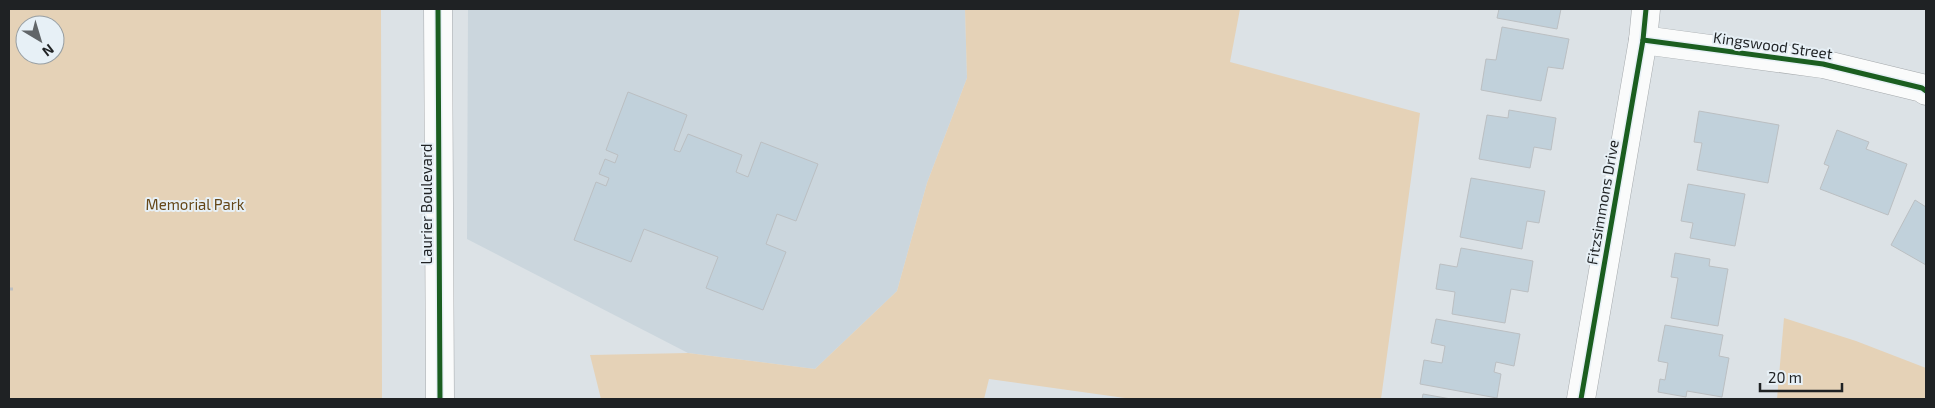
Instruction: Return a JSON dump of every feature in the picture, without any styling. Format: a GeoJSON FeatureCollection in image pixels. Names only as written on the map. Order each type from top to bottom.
{"type":"FeatureCollection","features":[{"type":"Feature","properties":{"kind":"street","name":"Laurier Boulevard"},"geometry":{"type":"LineString","coordinates":[[438,9],[440,399]]}},
{"type":"Feature","properties":{"kind":"street","name":"Fitzsimmons Drive"},"geometry":{"type":"LineString","coordinates":[[1581,399],[1643,40],[1646,9]]}},
{"type":"Feature","properties":{"kind":"street","name":"Kingswood Street"},"geometry":{"type":"LineString","coordinates":[[1643,40],[1823,64],[1922,88],[1926,92]]}},
{"type":"Feature","properties":{"kind":"shaded area"},"geometry":{"type":"Polygon","coordinates":[[[468,9],[965,9],[967,78],[927,183],[897,291],[815,369],[688,353],[467,239],[468,9]]]}},
{"type":"Feature","properties":{"kind":"green space","name":"Memorial Park"},"geometry":{"type":"Polygon","coordinates":[[[9,9],[381,9],[382,399],[9,399],[9,9]]]}},
{"type":"Feature","properties":{"kind":"green space"},"geometry":{"type":"Polygon","coordinates":[[[965,9],[1240,9],[1230,62],[1420,113],[1381,399],[1132,399],[989,379],[984,399],[601,399],[590,355],[688,353],[815,369],[897,291],[927,183],[967,78],[965,9]]]}},
{"type":"Feature","properties":{"kind":"green space"},"geometry":{"type":"Polygon","coordinates":[[[1784,318],[1856,341],[1926,368],[1926,399],[1777,399],[1784,318]]]}},
{"type":"Feature","properties":{"kind":"building"},"geometry":{"type":"Polygon","coordinates":[[[1499,9],[1561,9],[1557,29],[1497,18],[1499,9]]]}},
{"type":"Feature","properties":{"kind":"building"},"geometry":{"type":"Polygon","coordinates":[[[1502,27],[1569,39],[1563,69],[1548,67],[1541,101],[1481,90],[1486,59],[1496,60],[1502,27]]]}},
{"type":"Feature","properties":{"kind":"building"},"geometry":{"type":"Polygon","coordinates":[[[628,92],[687,115],[674,150],[680,152],[688,134],[742,155],[736,172],[748,177],[761,142],[818,164],[796,221],[777,214],[766,244],[786,252],[763,310],[706,288],[718,257],[644,229],[631,262],[574,240],[596,182],[606,186],[609,178],[599,174],[605,159],[615,163],[618,155],[606,150],[628,92]]]}},
{"type":"Feature","properties":{"kind":"building"},"geometry":{"type":"Polygon","coordinates":[[[1509,110],[1556,118],[1551,150],[1534,147],[1530,168],[1479,159],[1487,115],[1508,118],[1509,110]]]}},
{"type":"Feature","properties":{"kind":"building"},"geometry":{"type":"Polygon","coordinates":[[[1699,111],[1779,125],[1768,183],[1697,170],[1702,143],[1694,142],[1699,111]]]}},
{"type":"Feature","properties":{"kind":"building"},"geometry":{"type":"Polygon","coordinates":[[[1837,130],[1869,142],[1866,149],[1907,164],[1888,215],[1820,189],[1829,166],[1824,164],[1837,130]]]}},
{"type":"Feature","properties":{"kind":"building"},"geometry":{"type":"Polygon","coordinates":[[[1471,178],[1545,191],[1539,223],[1527,221],[1522,249],[1460,237],[1471,178]]]}},
{"type":"Feature","properties":{"kind":"building"},"geometry":{"type":"Polygon","coordinates":[[[1688,184],[1745,194],[1735,246],[1690,238],[1693,223],[1681,221],[1688,184]]]}},
{"type":"Feature","properties":{"kind":"building"},"geometry":{"type":"Polygon","coordinates":[[[1915,200],[1926,207],[1926,265],[1891,245],[1915,200]]]}},
{"type":"Feature","properties":{"kind":"building"},"geometry":{"type":"Polygon","coordinates":[[[1461,248],[1533,261],[1528,292],[1511,289],[1505,323],[1452,314],[1455,292],[1436,289],[1440,264],[1457,267],[1461,248]]]}},
{"type":"Feature","properties":{"kind":"building"},"geometry":{"type":"Polygon","coordinates":[[[1675,253],[1710,259],[1709,266],[1728,269],[1718,326],[1671,318],[1678,278],[1671,277],[1675,253]]]}},
{"type":"Feature","properties":{"kind":"building"},"geometry":{"type":"Polygon","coordinates":[[[1436,319],[1520,334],[1514,366],[1496,362],[1494,372],[1501,374],[1497,398],[1420,384],[1424,360],[1442,363],[1445,346],[1431,343],[1436,319]]]}},
{"type":"Feature","properties":{"kind":"building"},"geometry":{"type":"Polygon","coordinates":[[[1665,325],[1723,335],[1719,356],[1729,358],[1722,397],[1687,391],[1686,397],[1658,392],[1660,379],[1665,380],[1668,363],[1658,361],[1665,325]]]}},
{"type":"Feature","properties":{"kind":"building"},"geometry":{"type":"Polygon","coordinates":[[[1423,394],[1451,399],[1422,399],[1423,394]]]}},
{"type":"Feature","properties":{"kind":"cycle path"},"geometry":{"type":"LineString","coordinates":[[438,9],[440,399]]}},
{"type":"Feature","properties":{"kind":"cycle path"},"geometry":{"type":"LineString","coordinates":[[1581,399],[1643,40],[1646,9]]}},
{"type":"Feature","properties":{"kind":"cycle path"},"geometry":{"type":"LineString","coordinates":[[1643,40],[1823,64],[1922,88],[1926,91]]}}]}
